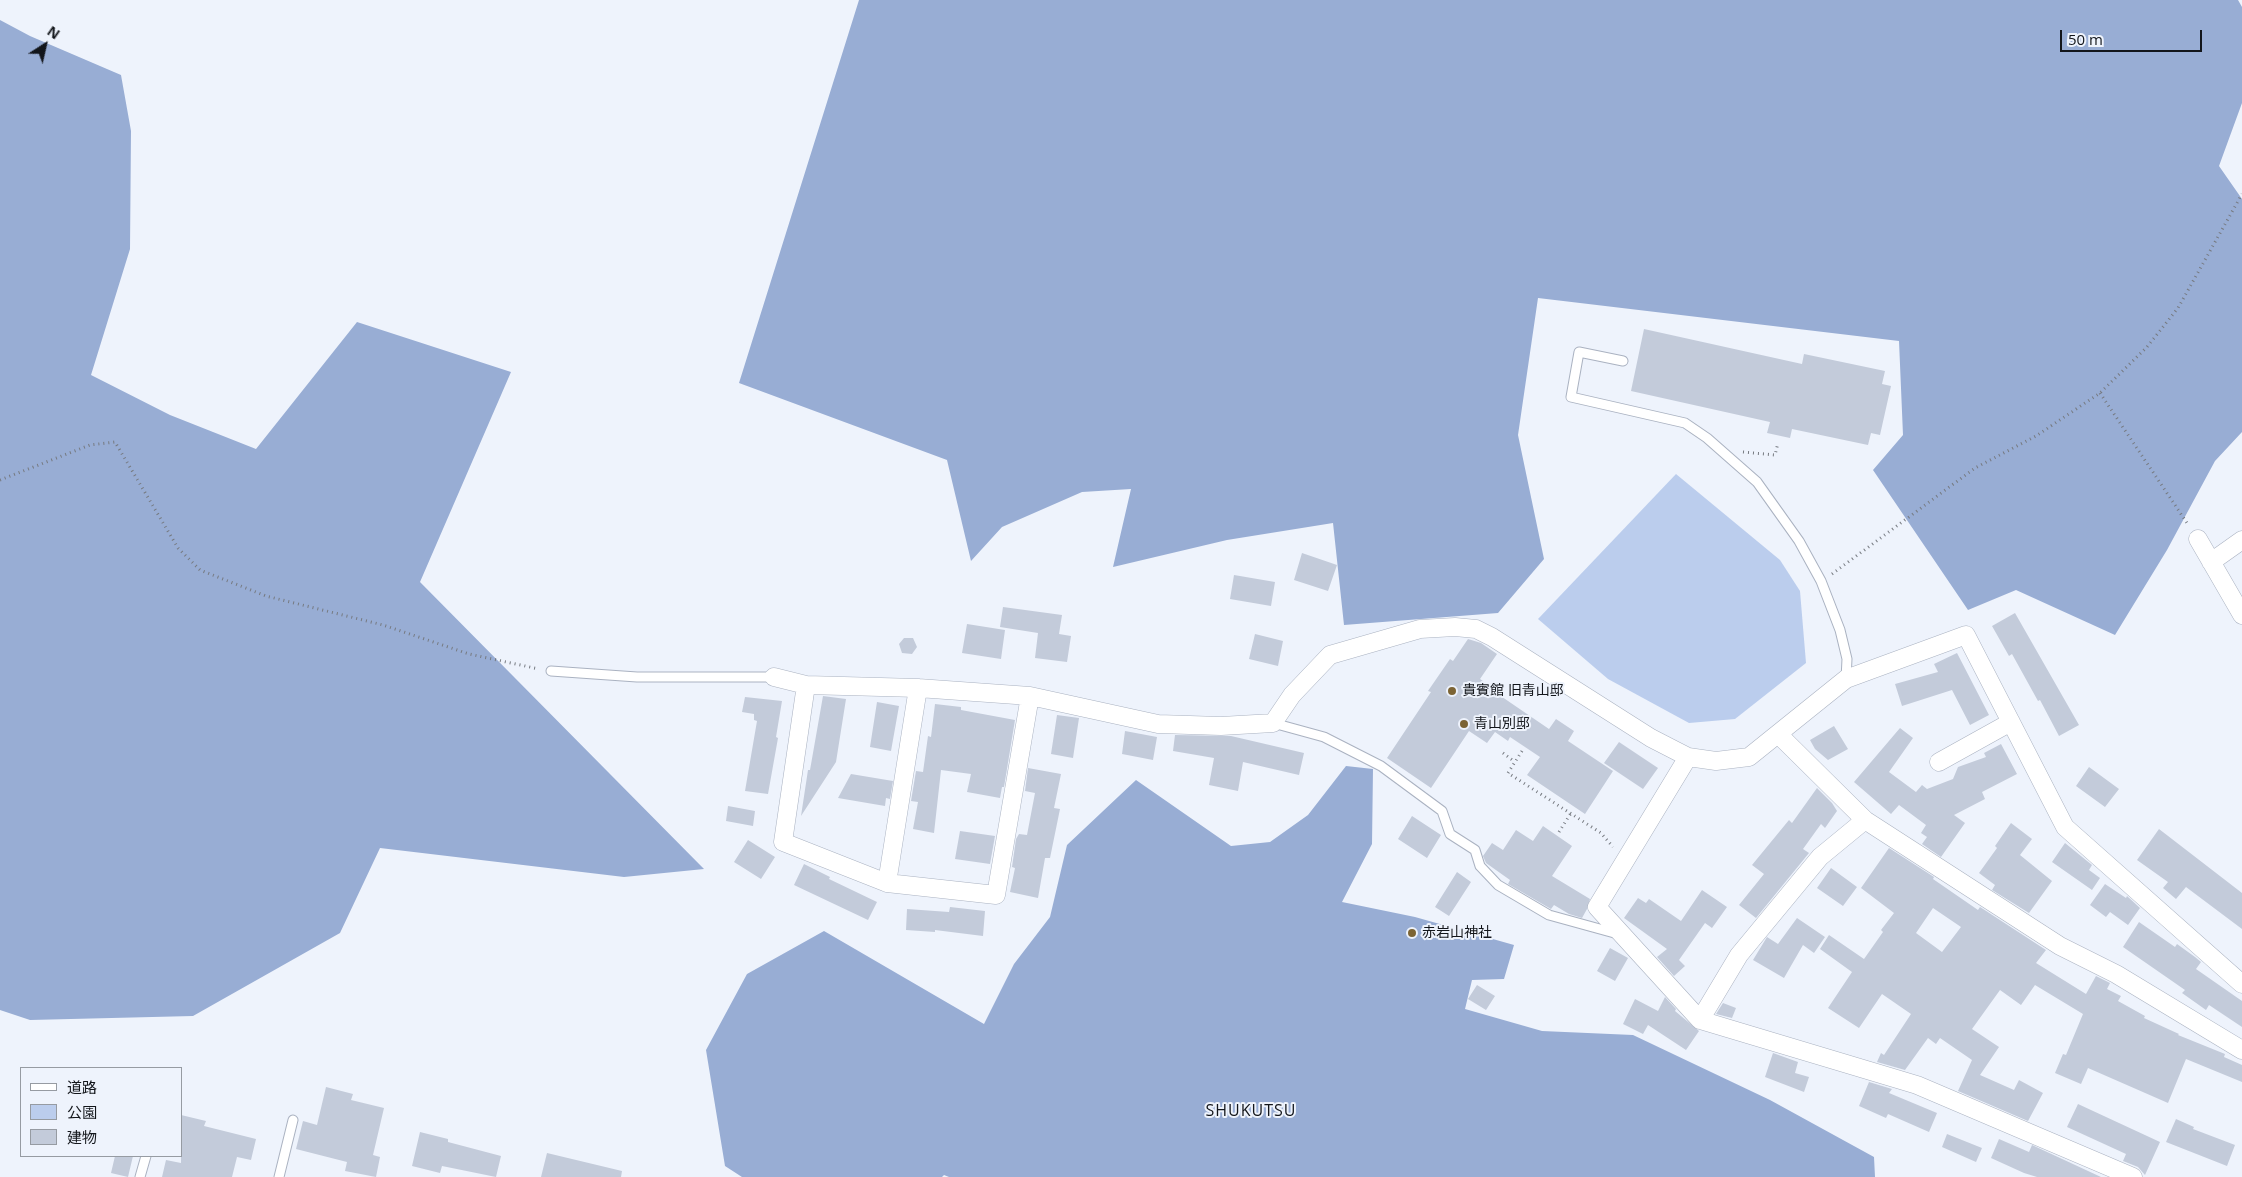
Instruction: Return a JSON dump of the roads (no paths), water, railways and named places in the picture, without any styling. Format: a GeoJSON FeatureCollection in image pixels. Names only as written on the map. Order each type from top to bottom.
{"type":"FeatureCollection","features":[{"type":"Feature","properties":{"kind":"street"},"geometry":{"type":"LineString","coordinates":[[2198,539],[2242,615]]}},
{"type":"Feature","properties":{"kind":"street"},"geometry":{"type":"LineString","coordinates":[[2211,562],[2242,540]]}},
{"type":"Feature","properties":{"kind":"street"},"geometry":{"type":"LineString","coordinates":[[774,677],[806,685],[918,688],[1030,696],[1158,724],[1220,726],[1273,723],[1292,695],[1330,655],[1420,629],[1454,627],[1476,629],[1492,637],[1651,738],[1688,757],[1716,761],[1749,757],[1846,679],[1966,635],[2065,827],[2242,984]]}},
{"type":"Feature","properties":{"kind":"street"},"geometry":{"type":"LineString","coordinates":[[806,685],[783,842],[887,883],[996,895],[1030,696]]}},
{"type":"Feature","properties":{"kind":"street"},"geometry":{"type":"LineString","coordinates":[[887,883],[918,688]]}},
{"type":"Feature","properties":{"kind":"street"},"geometry":{"type":"LineString","coordinates":[[1939,762],[2011,722]]}},
{"type":"Feature","properties":{"kind":"street"},"geometry":{"type":"LineString","coordinates":[[1778,734],[1865,820],[2060,946],[2116,974],[2242,1050]]}},
{"type":"Feature","properties":{"kind":"street"},"geometry":{"type":"LineString","coordinates":[[1688,757],[1597,907],[1700,1020],[1917,1085],[2133,1177]]}},
{"type":"Feature","properties":{"kind":"street"},"geometry":{"type":"LineString","coordinates":[[1700,1020],[1739,955],[1820,857],[1865,820]]}},
{"type":"Feature","properties":{"kind":"lane"},"geometry":{"type":"LineString","coordinates":[[1623,361],[1579,352],[1571,396],[1685,423],[1722,450],[1757,482],[1774,504],[1821,582],[1840,630],[1847,659],[1846,679]]}},
{"type":"Feature","properties":{"kind":"lane"},"geometry":{"type":"LineString","coordinates":[[551,671],[637,677],[774,677]]}},
{"type":"Feature","properties":{"kind":"lane"},"geometry":{"type":"LineString","coordinates":[[1273,723],[1324,737],[1381,766],[1442,811],[1450,834],[1475,850],[1480,866],[1498,885],[1549,915],[1622,935]]}},
{"type":"Feature","properties":{"kind":"lane"},"geometry":{"type":"LineString","coordinates":[[279,1177],[293,1120]]}},
{"type":"Feature","properties":{"kind":"lane"},"geometry":{"type":"LineString","coordinates":[[140,1177],[146,1157]]}},
{"type":"Feature","properties":{"kind":"place","name":"貴賓館 旧青山邸"},"geometry":{"type":"Point","coordinates":[1452,691]}},
{"type":"Feature","properties":{"kind":"place","name":"青山別邸"},"geometry":{"type":"Point","coordinates":[1464,724]}},
{"type":"Feature","properties":{"kind":"place","name":"赤岩山神社"},"geometry":{"type":"Point","coordinates":[1412,933]}},
{"type":"Feature","properties":{"kind":"district","name":"SHUKUTSU"},"geometry":{"type":"Point","coordinates":[1251,1111]}}]}
